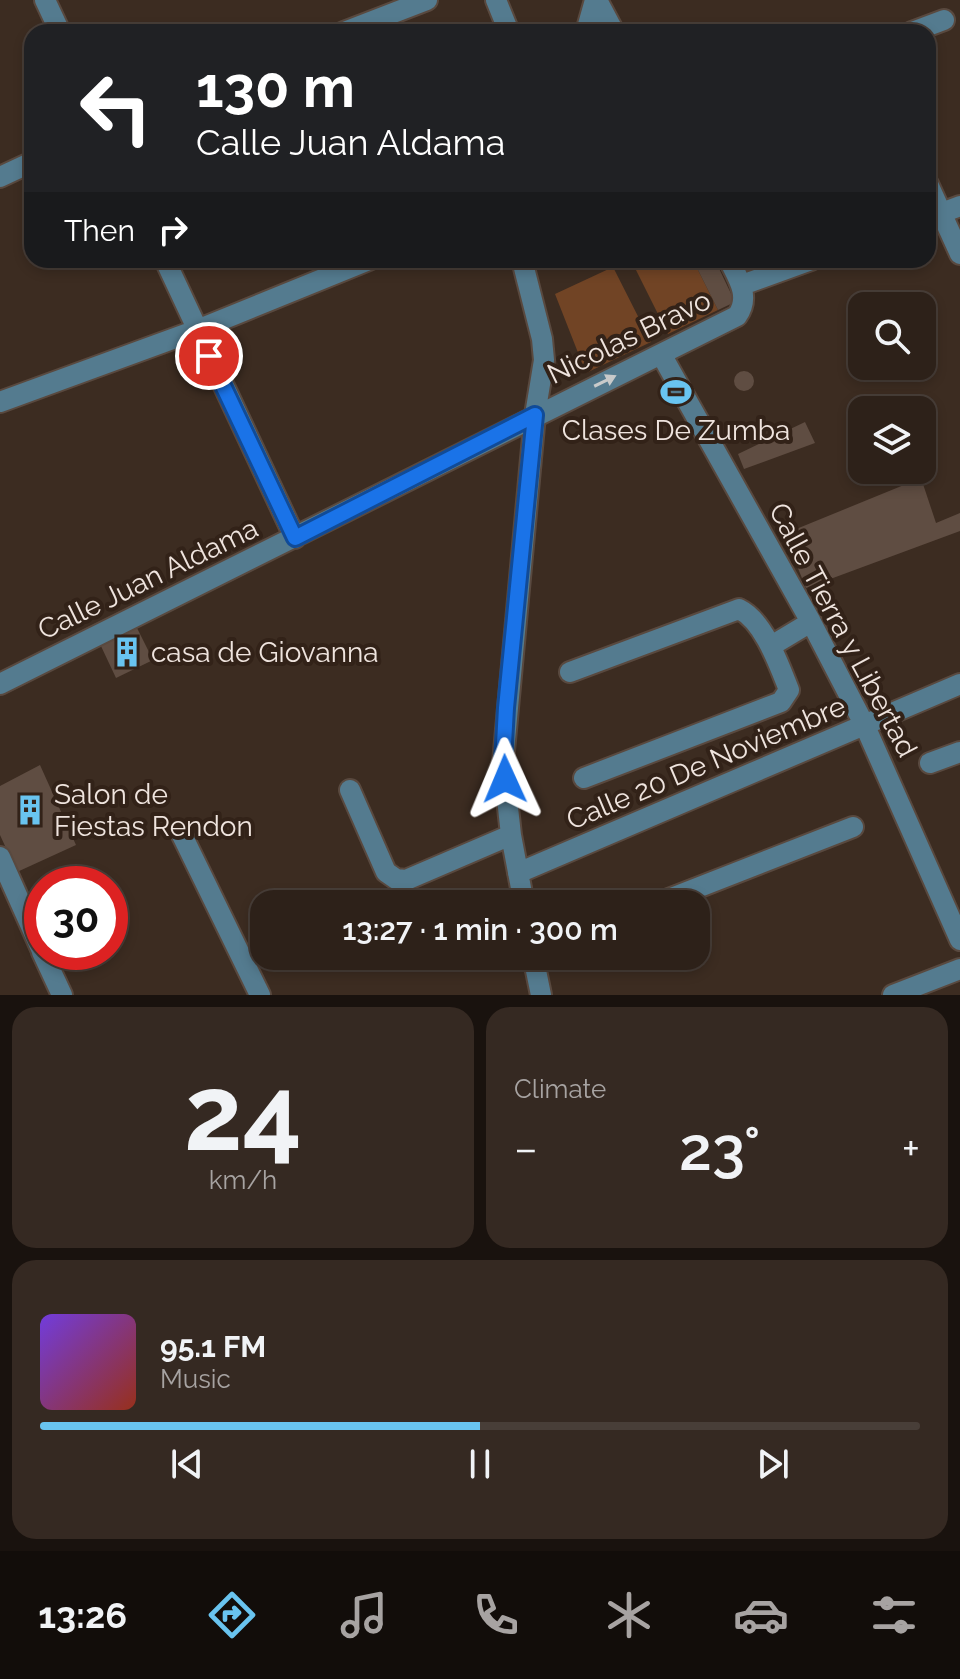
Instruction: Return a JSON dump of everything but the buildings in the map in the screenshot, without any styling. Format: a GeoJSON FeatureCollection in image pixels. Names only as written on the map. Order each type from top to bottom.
{"type":"FeatureCollection","features":[{"type":"Feature","properties":{"kind":"street"},"geometry":{"type":"LineString","coordinates":[[45,0],[56,24]]}},
{"type":"Feature","properties":{"kind":"street"},"geometry":{"type":"LineString","coordinates":[[365,24],[427,0]]}},
{"type":"Feature","properties":{"kind":"street"},"geometry":{"type":"LineString","coordinates":[[496,0],[506,24]]}},
{"type":"Feature","properties":{"kind":"street"},"geometry":{"type":"LineString","coordinates":[[588,24],[596,0]]}},
{"type":"Feature","properties":{"kind":"street"},"geometry":{"type":"LineString","coordinates":[[596,0],[610,24]]}},
{"type":"Feature","properties":{"kind":"street"},"geometry":{"type":"LineString","coordinates":[[933,24],[944,20]]}},
{"type":"Feature","properties":{"kind":"street"},"geometry":{"type":"LineString","coordinates":[[0,177],[24,166]]}},
{"type":"Feature","properties":{"kind":"street"},"geometry":{"type":"LineString","coordinates":[[943,212],[960,254]]}},
{"type":"Feature","properties":{"kind":"street"},"geometry":{"type":"LineString","coordinates":[[169,268],[295,538]]}},
{"type":"Feature","properties":{"kind":"street"},"geometry":{"type":"LineString","coordinates":[[0,402],[197,330],[349,268]]}},
{"type":"Feature","properties":{"kind":"street"},"geometry":{"type":"LineString","coordinates":[[521,890],[511,835],[503,762],[535,415],[544,360],[542,339],[524,268]]}},
{"type":"Feature","properties":{"kind":"street","name":"Nicolas Bravo"},"geometry":{"type":"LineString","coordinates":[[535,415],[737,316],[744,299],[742,285],[733,268]]}},
{"type":"Feature","properties":{"kind":"street"},"geometry":{"type":"LineString","coordinates":[[742,285],[789,268]]}},
{"type":"Feature","properties":{"kind":"street","name":"Calle Tierra y Libertad"},"geometry":{"type":"LineString","coordinates":[[661,354],[811,622],[865,726],[960,940]]}},
{"type":"Feature","properties":{"kind":"street","name":"Calle Juan Aldama"},"geometry":{"type":"LineString","coordinates":[[0,684],[535,415]]}},
{"type":"Feature","properties":{"kind":"street"},"geometry":{"type":"LineString","coordinates":[[570,672],[739,609],[751,617],[771,646],[789,690],[781,702],[584,778]]}},
{"type":"Feature","properties":{"kind":"street"},"geometry":{"type":"LineString","coordinates":[[771,646],[811,622]]}},
{"type":"Feature","properties":{"kind":"street","name":"Calle 20 De Noviembre"},"geometry":{"type":"LineString","coordinates":[[518,873],[960,684]]}},
{"type":"Feature","properties":{"kind":"street"},"geometry":{"type":"LineString","coordinates":[[930,763],[960,752]]}},
{"type":"Feature","properties":{"kind":"street"},"geometry":{"type":"LineString","coordinates":[[350,790],[386,872],[396,879],[406,880],[511,835]]}},
{"type":"Feature","properties":{"kind":"street"},"geometry":{"type":"LineString","coordinates":[[692,890],[853,827]]}},
{"type":"Feature","properties":{"kind":"street"},"geometry":{"type":"LineString","coordinates":[[180,831],[255,993]]}},
{"type":"Feature","properties":{"kind":"street"},"geometry":{"type":"LineString","coordinates":[[0,857],[24,911]]}},
{"type":"Feature","properties":{"kind":"street"},"geometry":{"type":"LineString","coordinates":[[893,995],[960,969]]}},
{"type":"Feature","properties":{"kind":"street"},"geometry":{"type":"LineString","coordinates":[[50,970],[62,995]]}},
{"type":"Feature","properties":{"kind":"street"},"geometry":{"type":"LineString","coordinates":[[536,970],[541,995]]}},
{"type":"Feature","properties":{"kind":"shaded area"},"geometry":{"type":"Polygon","coordinates":[[[614,268],[651,342],[586,373],[555,294],[614,268]]]}},
{"type":"Feature","properties":{"kind":"shaded area"},"geometry":{"type":"Polygon","coordinates":[[[635,268],[697,268],[718,310],[668,334],[635,268]]]}},
{"type":"Feature","properties":{"kind":"place","name":"Clases De Zumba"},"geometry":{"type":"Point","coordinates":[676,392]}},
{"type":"Feature","properties":{"kind":"place","name":"casa de Giovanna"},"geometry":{"type":"Point","coordinates":[127,652]}},
{"type":"Feature","properties":{"kind":"place","name":"Salon de Fiestas Rendon"},"geometry":{"type":"Point","coordinates":[30,810]}},
{"type":"Feature","properties":{"kind":"route"},"geometry":{"type":"LineString","coordinates":[[209,356],[295,538],[535,415],[506,708],[505,779]]}}]}
